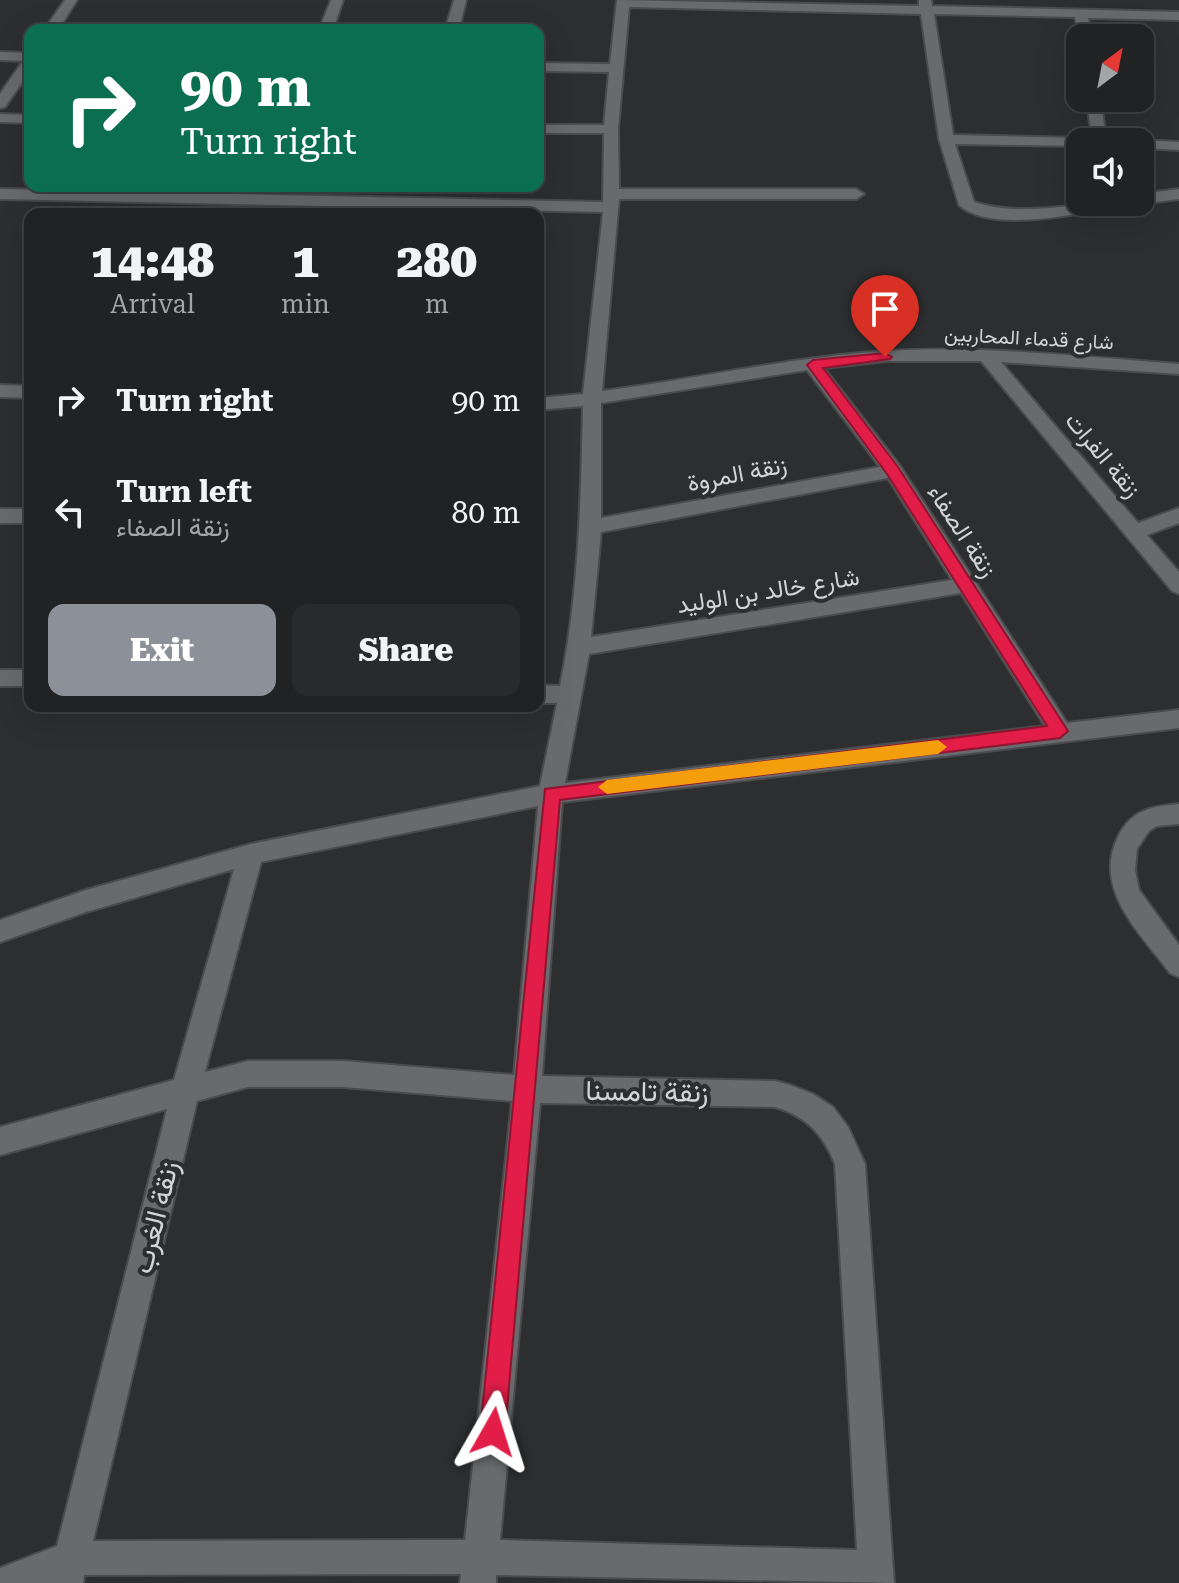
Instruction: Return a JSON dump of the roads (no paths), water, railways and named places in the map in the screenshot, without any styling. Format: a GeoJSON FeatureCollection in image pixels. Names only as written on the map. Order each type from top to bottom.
{"type":"FeatureCollection","features":[{"type":"Feature","properties":{"kind":"street"},"geometry":{"type":"LineString","coordinates":[[55,24],[71,0]]}},
{"type":"Feature","properties":{"kind":"street"},"geometry":{"type":"LineString","coordinates":[[328,24],[337,0]]}},
{"type":"Feature","properties":{"kind":"street"},"geometry":{"type":"LineString","coordinates":[[454,24],[460,0]]}},
{"type":"Feature","properties":{"kind":"street"},"geometry":{"type":"LineString","coordinates":[[480,1570],[527,1089],[551,794],[579,647],[591,527],[592,400],[610,201],[611,129],[623,2],[926,5],[1179,16]]}},
{"type":"Feature","properties":{"kind":"street"},"geometry":{"type":"LineString","coordinates":[[926,5],[946,139],[967,205],[979,211],[1015,214],[1066,208]]}},
{"type":"Feature","properties":{"kind":"street"},"geometry":{"type":"LineString","coordinates":[[1081,13],[1083,24]]}},
{"type":"Feature","properties":{"kind":"street"},"geometry":{"type":"LineString","coordinates":[[0,56],[24,58]]}},
{"type":"Feature","properties":{"kind":"street"},"geometry":{"type":"LineString","coordinates":[[544,67],[616,68]]}},
{"type":"Feature","properties":{"kind":"street"},"geometry":{"type":"LineString","coordinates":[[0,104],[24,68]]}},
{"type":"Feature","properties":{"kind":"street"},"geometry":{"type":"LineString","coordinates":[[0,118],[24,119]]}},
{"type":"Feature","properties":{"kind":"street"},"geometry":{"type":"LineString","coordinates":[[544,129],[611,129]]}},
{"type":"Feature","properties":{"kind":"street"},"geometry":{"type":"LineString","coordinates":[[946,139],[1066,142]]}},
{"type":"Feature","properties":{"kind":"street"},"geometry":{"type":"LineString","coordinates":[[1154,145],[1179,146]]}},
{"type":"Feature","properties":{"kind":"street"},"geometry":{"type":"LineString","coordinates":[[0,194],[262,200],[610,201],[856,194]]}},
{"type":"Feature","properties":{"kind":"street"},"geometry":{"type":"LineString","coordinates":[[1154,197],[1179,194]]}},
{"type":"Feature","properties":{"kind":"street","name":"شارع قدماء المحاربين"},"geometry":{"type":"LineString","coordinates":[[544,404],[592,400],[813,365],[885,357],[987,357],[1179,369]]}},
{"type":"Feature","properties":{"kind":"street","name":"زنقة الفرات"},"geometry":{"type":"LineString","coordinates":[[987,357],[1179,586]]}},
{"type":"Feature","properties":{"kind":"street","name":"زنقة الصفاء"},"geometry":{"type":"LineString","coordinates":[[813,365],[893,471],[1060,731]]}},
{"type":"Feature","properties":{"kind":"street"},"geometry":{"type":"LineString","coordinates":[[0,391],[24,392]]}},
{"type":"Feature","properties":{"kind":"street","name":"زنقة المروة"},"geometry":{"type":"LineString","coordinates":[[591,527],[893,471]]}},
{"type":"Feature","properties":{"kind":"street"},"geometry":{"type":"LineString","coordinates":[[1134,532],[1179,515]]}},
{"type":"Feature","properties":{"kind":"street"},"geometry":{"type":"LineString","coordinates":[[0,516],[24,516]]}},
{"type":"Feature","properties":{"kind":"street","name":"شارع خالد بن الوليد"},"geometry":{"type":"LineString","coordinates":[[579,647],[966,585]]}},
{"type":"Feature","properties":{"kind":"street"},"geometry":{"type":"LineString","coordinates":[[0,678],[24,678]]}},
{"type":"Feature","properties":{"kind":"street"},"geometry":{"type":"LineString","coordinates":[[544,694],[570,695]]}},
{"type":"Feature","properties":{"kind":"street"},"geometry":{"type":"LineString","coordinates":[[0,931],[86,901],[251,854],[551,794],[1179,719]]}},
{"type":"Feature","properties":{"kind":"street"},"geometry":{"type":"LineString","coordinates":[[1179,814],[1150,818],[1135,829],[1126,841],[1124,863],[1125,888],[1179,965]]}},
{"type":"Feature","properties":{"kind":"street","name":"زنقة الغرب"},"geometry":{"type":"LineString","coordinates":[[68,1571],[186,1089],[251,854]]}},
{"type":"Feature","properties":{"kind":"street","name":"زنقة تامسنا"},"geometry":{"type":"LineString","coordinates":[[0,1141],[248,1074],[343,1074],[527,1089],[775,1094],[800,1100],[814,1108],[829,1123],[840,1138],[850,1164],[876,1575]]}},
{"type":"Feature","properties":{"kind":"street"},"geometry":{"type":"LineString","coordinates":[[5,1583],[68,1571],[480,1570],[876,1575]]}}]}
